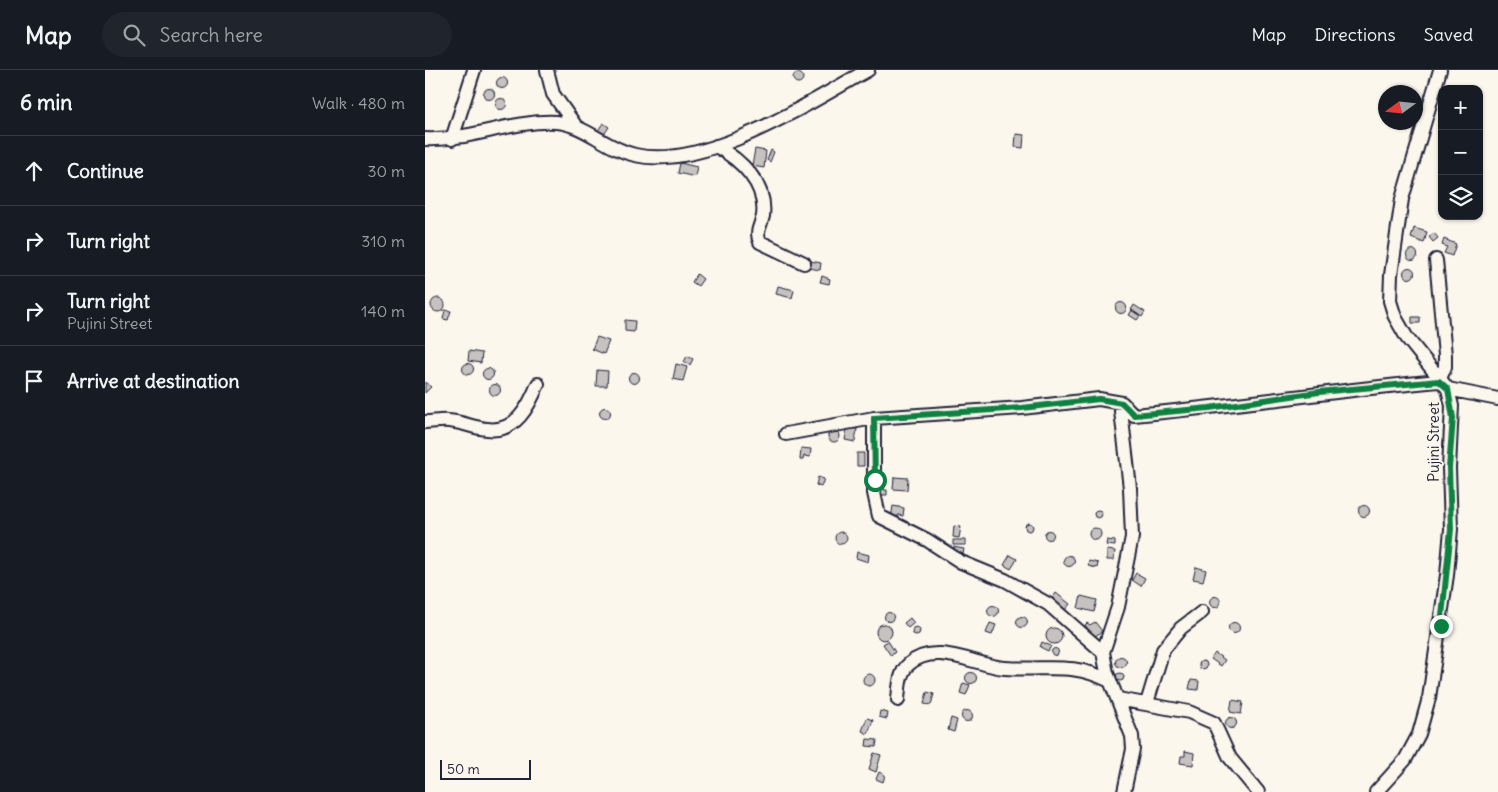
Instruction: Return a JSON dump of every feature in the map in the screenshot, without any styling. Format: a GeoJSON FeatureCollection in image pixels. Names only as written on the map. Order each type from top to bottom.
{"type":"FeatureCollection","features":[{"type":"Feature","properties":{"kind":"street"},"geometry":{"type":"LineString","coordinates":[[452,139],[474,70]]}},
{"type":"Feature","properties":{"kind":"street"},"geometry":{"type":"LineString","coordinates":[[547,70],[553,94],[575,125],[608,145],[634,155],[656,158],[679,156],[716,146],[768,125],[868,70]]}},
{"type":"Feature","properties":{"kind":"street","name":"Pujini Street"},"geometry":{"type":"LineString","coordinates":[[1376,792],[1405,760],[1419,734],[1429,698],[1441,626],[1451,529],[1449,468],[1453,418],[1444,385],[1407,338],[1395,317],[1390,301],[1391,275],[1402,199],[1440,70]]}},
{"type":"Feature","properties":{"kind":"street"},"geometry":{"type":"LineString","coordinates":[[425,139],[452,139],[543,122],[575,125]]}},
{"type":"Feature","properties":{"kind":"street"},"geometry":{"type":"LineString","coordinates":[[716,146],[742,163],[758,189],[763,214],[757,232],[760,242],[804,263]]}},
{"type":"Feature","properties":{"kind":"street"},"geometry":{"type":"LineString","coordinates":[[1436,260],[1445,355],[1444,385]]}},
{"type":"Feature","properties":{"kind":"street"},"geometry":{"type":"LineString","coordinates":[[425,422],[449,421],[489,430],[503,428],[514,423],[529,406],[538,384]]}},
{"type":"Feature","properties":{"kind":"street"},"geometry":{"type":"LineString","coordinates":[[786,434],[874,418],[1022,408],[1099,399],[1122,403],[1134,415],[1209,408],[1319,392],[1444,385],[1498,400]]}},
{"type":"Feature","properties":{"kind":"street"},"geometry":{"type":"LineString","coordinates":[[1122,403],[1121,411],[1130,488],[1132,537],[1118,607],[1103,652],[1110,682],[1133,743],[1124,792]]}},
{"type":"Feature","properties":{"kind":"street"},"geometry":{"type":"LineString","coordinates":[[874,418],[874,493],[879,516],[927,540],[961,562],[1005,580],[1048,604],[1103,652]]}},
{"type":"Feature","properties":{"kind":"street"},"geometry":{"type":"LineString","coordinates":[[1147,703],[1163,650],[1171,637],[1202,612]]}},
{"type":"Feature","properties":{"kind":"street"},"geometry":{"type":"LineString","coordinates":[[898,700],[901,678],[909,663],[922,657],[938,655],[955,655],[1004,668],[1076,668],[1095,673],[1110,682]]}},
{"type":"Feature","properties":{"kind":"street"},"geometry":{"type":"LineString","coordinates":[[1118,699],[1189,712],[1214,723],[1230,758],[1258,792]]}},
{"type":"Feature","properties":{"kind":"building"},"geometry":{"type":"Polygon","coordinates":[[[796,73],[800,73],[803,78],[802,82],[796,83],[793,80],[793,76],[796,73]]]}},
{"type":"Feature","properties":{"kind":"building"},"geometry":{"type":"Polygon","coordinates":[[[502,77],[508,83],[502,89],[496,83],[502,77]]]}},
{"type":"Feature","properties":{"kind":"building"},"geometry":{"type":"Polygon","coordinates":[[[489,88],[495,94],[489,100],[483,94],[489,88]]]}},
{"type":"Feature","properties":{"kind":"building"},"geometry":{"type":"Polygon","coordinates":[[[501,98],[507,104],[501,110],[495,104],[501,98]]]}},
{"type":"Feature","properties":{"kind":"building"},"geometry":{"type":"Polygon","coordinates":[[[603,123],[609,127],[603,136],[597,132],[603,123]]]}},
{"type":"Feature","properties":{"kind":"building"},"geometry":{"type":"Polygon","coordinates":[[[1016,134],[1024,135],[1023,148],[1015,147],[1016,134]]]}},
{"type":"Feature","properties":{"kind":"building"},"geometry":{"type":"Polygon","coordinates":[[[755,149],[766,151],[764,168],[752,166],[755,149]]]}},
{"type":"Feature","properties":{"kind":"building"},"geometry":{"type":"Polygon","coordinates":[[[771,150],[774,152],[770,162],[767,160],[771,150]]]}},
{"type":"Feature","properties":{"kind":"building"},"geometry":{"type":"Polygon","coordinates":[[[680,163],[697,167],[695,177],[678,173],[680,163]]]}},
{"type":"Feature","properties":{"kind":"building"},"geometry":{"type":"Polygon","coordinates":[[[1414,228],[1427,232],[1424,243],[1411,238],[1414,228]]]}},
{"type":"Feature","properties":{"kind":"building"},"geometry":{"type":"Polygon","coordinates":[[[1434,233],[1438,238],[1433,242],[1429,237],[1434,233]]]}},
{"type":"Feature","properties":{"kind":"building"},"geometry":{"type":"Polygon","coordinates":[[[1444,239],[1456,244],[1452,256],[1444,253],[1447,247],[1442,245],[1444,239]]]}},
{"type":"Feature","properties":{"kind":"building"},"geometry":{"type":"Polygon","coordinates":[[[1410,250],[1414,250],[1417,255],[1416,259],[1410,260],[1407,257],[1407,253],[1410,250]]]}},
{"type":"Feature","properties":{"kind":"building"},"geometry":{"type":"Polygon","coordinates":[[[811,261],[821,263],[820,270],[809,268],[811,261]]]}},
{"type":"Feature","properties":{"kind":"building"},"geometry":{"type":"Polygon","coordinates":[[[1409,267],[1415,273],[1409,279],[1403,273],[1409,267]]]}},
{"type":"Feature","properties":{"kind":"building"},"geometry":{"type":"Polygon","coordinates":[[[697,274],[703,279],[698,286],[692,282],[697,274]]]}},
{"type":"Feature","properties":{"kind":"building"},"geometry":{"type":"Polygon","coordinates":[[[822,276],[830,279],[829,284],[820,282],[822,276]]]}},
{"type":"Feature","properties":{"kind":"building"},"geometry":{"type":"Polygon","coordinates":[[[778,286],[794,290],[792,298],[776,294],[778,286]]]}},
{"type":"Feature","properties":{"kind":"building"},"geometry":{"type":"Polygon","coordinates":[[[435,298],[441,298],[445,305],[441,312],[435,312],[431,308],[431,302],[435,298]]]}},
{"type":"Feature","properties":{"kind":"building"},"geometry":{"type":"Polygon","coordinates":[[[1121,302],[1127,308],[1121,314],[1115,308],[1121,302]]]}},
{"type":"Feature","properties":{"kind":"building"},"geometry":{"type":"Polygon","coordinates":[[[1134,305],[1145,312],[1142,317],[1131,310],[1134,305]]]}},
{"type":"Feature","properties":{"kind":"building"},"geometry":{"type":"Polygon","coordinates":[[[445,310],[451,311],[448,320],[443,319],[445,310]]]}},
{"type":"Feature","properties":{"kind":"building"},"geometry":{"type":"Polygon","coordinates":[[[1132,310],[1140,316],[1137,320],[1129,315],[1132,310]]]}},
{"type":"Feature","properties":{"kind":"building"},"geometry":{"type":"Polygon","coordinates":[[[1412,317],[1420,317],[1420,323],[1412,323],[1412,317]]]}},
{"type":"Feature","properties":{"kind":"building"},"geometry":{"type":"Polygon","coordinates":[[[625,320],[635,321],[634,332],[625,331],[625,320]]]}},
{"type":"Feature","properties":{"kind":"building"},"geometry":{"type":"Polygon","coordinates":[[[597,337],[609,341],[604,354],[592,349],[597,337]]]}},
{"type":"Feature","properties":{"kind":"building"},"geometry":{"type":"Polygon","coordinates":[[[469,351],[482,353],[481,363],[468,361],[469,351]]]}},
{"type":"Feature","properties":{"kind":"building"},"geometry":{"type":"Polygon","coordinates":[[[687,356],[693,359],[690,365],[684,362],[687,356]]]}},
{"type":"Feature","properties":{"kind":"building"},"geometry":{"type":"Polygon","coordinates":[[[468,363],[474,369],[468,375],[462,369],[468,363]]]}},
{"type":"Feature","properties":{"kind":"building"},"geometry":{"type":"Polygon","coordinates":[[[676,364],[687,367],[683,381],[673,379],[676,364]]]}},
{"type":"Feature","properties":{"kind":"building"},"geometry":{"type":"Polygon","coordinates":[[[488,368],[494,374],[488,380],[482,374],[488,368]]]}},
{"type":"Feature","properties":{"kind":"building"},"geometry":{"type":"Polygon","coordinates":[[[597,370],[608,371],[607,386],[596,386],[597,370]]]}},
{"type":"Feature","properties":{"kind":"building"},"geometry":{"type":"Polygon","coordinates":[[[634,372],[640,378],[634,384],[628,378],[634,372]]]}},
{"type":"Feature","properties":{"kind":"building"},"geometry":{"type":"Polygon","coordinates":[[[425,382],[431,387],[425,393],[425,382]]]}},
{"type":"Feature","properties":{"kind":"building"},"geometry":{"type":"Polygon","coordinates":[[[495,384],[501,390],[495,396],[489,390],[495,384]]]}},
{"type":"Feature","properties":{"kind":"building"},"geometry":{"type":"Polygon","coordinates":[[[605,407],[611,413],[605,419],[599,413],[605,407]]]}},
{"type":"Feature","properties":{"kind":"building"},"geometry":{"type":"Polygon","coordinates":[[[847,428],[857,429],[855,442],[845,440],[847,428]]]}},
{"type":"Feature","properties":{"kind":"building"},"geometry":{"type":"Polygon","coordinates":[[[834,430],[840,436],[834,442],[828,436],[834,430]]]}},
{"type":"Feature","properties":{"kind":"building"},"geometry":{"type":"Polygon","coordinates":[[[801,448],[811,449],[810,457],[804,456],[803,460],[800,460],[801,448]]]}},
{"type":"Feature","properties":{"kind":"building"},"geometry":{"type":"Polygon","coordinates":[[[857,453],[864,453],[864,466],[857,466],[857,453]]]}},
{"type":"Feature","properties":{"kind":"building"},"geometry":{"type":"Polygon","coordinates":[[[818,477],[824,479],[821,487],[816,485],[818,477]]]}},
{"type":"Feature","properties":{"kind":"building"},"geometry":{"type":"Polygon","coordinates":[[[894,477],[908,478],[907,490],[893,489],[894,477]]]}},
{"type":"Feature","properties":{"kind":"building"},"geometry":{"type":"Polygon","coordinates":[[[878,487],[884,487],[884,490],[887,490],[887,495],[882,495],[882,500],[878,487]]]}},
{"type":"Feature","properties":{"kind":"building"},"geometry":{"type":"Polygon","coordinates":[[[1364,505],[1370,511],[1364,517],[1358,511],[1364,505]]]}},
{"type":"Feature","properties":{"kind":"building"},"geometry":{"type":"Polygon","coordinates":[[[893,506],[904,508],[903,516],[898,515],[898,519],[891,518],[893,506]]]}},
{"type":"Feature","properties":{"kind":"building"},"geometry":{"type":"Polygon","coordinates":[[[1098,510],[1102,514],[1098,518],[1094,514],[1098,510]]]}},
{"type":"Feature","properties":{"kind":"building"},"geometry":{"type":"Polygon","coordinates":[[[1029,523],[1033,527],[1029,531],[1025,527],[1029,523]]]}},
{"type":"Feature","properties":{"kind":"building"},"geometry":{"type":"Polygon","coordinates":[[[954,526],[961,527],[959,538],[953,537],[954,526]]]}},
{"type":"Feature","properties":{"kind":"building"},"geometry":{"type":"Polygon","coordinates":[[[1097,528],[1100,529],[1100,539],[1093,540],[1090,539],[1089,532],[1090,529],[1097,528]]]}},
{"type":"Feature","properties":{"kind":"building"},"geometry":{"type":"Polygon","coordinates":[[[1049,531],[1053,535],[1049,539],[1045,535],[1049,531]]]}},
{"type":"Feature","properties":{"kind":"building"},"geometry":{"type":"Polygon","coordinates":[[[841,532],[847,538],[841,544],[835,538],[841,532]]]}},
{"type":"Feature","properties":{"kind":"building"},"geometry":{"type":"Polygon","coordinates":[[[953,540],[966,540],[966,545],[953,545],[953,540]]]}},
{"type":"Feature","properties":{"kind":"building"},"geometry":{"type":"Polygon","coordinates":[[[1107,540],[1115,541],[1115,546],[1106,545],[1107,540]]]}},
{"type":"Feature","properties":{"kind":"building"},"geometry":{"type":"Polygon","coordinates":[[[953,547],[964,549],[963,554],[952,553],[953,547]]]}},
{"type":"Feature","properties":{"kind":"building"},"geometry":{"type":"Polygon","coordinates":[[[1107,550],[1115,551],[1114,560],[1107,560],[1107,550]]]}},
{"type":"Feature","properties":{"kind":"building"},"geometry":{"type":"Polygon","coordinates":[[[857,552],[869,555],[868,562],[856,558],[857,552]]]}},
{"type":"Feature","properties":{"kind":"building"},"geometry":{"type":"Polygon","coordinates":[[[1010,555],[1017,559],[1011,569],[1004,565],[1010,555]]]}},
{"type":"Feature","properties":{"kind":"building"},"geometry":{"type":"Polygon","coordinates":[[[1069,555],[1075,561],[1069,567],[1063,561],[1069,555]]]}},
{"type":"Feature","properties":{"kind":"building"},"geometry":{"type":"Polygon","coordinates":[[[1089,561],[1098,563],[1097,568],[1088,566],[1089,561]]]}},
{"type":"Feature","properties":{"kind":"building"},"geometry":{"type":"Polygon","coordinates":[[[1196,567],[1206,570],[1203,581],[1193,579],[1196,567]]]}},
{"type":"Feature","properties":{"kind":"building"},"geometry":{"type":"Polygon","coordinates":[[[1136,573],[1145,578],[1141,586],[1132,580],[1136,573]]]}},
{"type":"Feature","properties":{"kind":"building"},"geometry":{"type":"Polygon","coordinates":[[[1056,593],[1070,604],[1065,610],[1051,600],[1056,593]]]}},
{"type":"Feature","properties":{"kind":"building"},"geometry":{"type":"Polygon","coordinates":[[[1081,596],[1097,600],[1094,612],[1078,608],[1081,596]]]}},
{"type":"Feature","properties":{"kind":"building"},"geometry":{"type":"Polygon","coordinates":[[[1215,596],[1221,602],[1215,608],[1209,602],[1215,596]]]}},
{"type":"Feature","properties":{"kind":"building"},"geometry":{"type":"Polygon","coordinates":[[[993,605],[999,611],[993,617],[987,611],[993,605]]]}},
{"type":"Feature","properties":{"kind":"building"},"geometry":{"type":"Polygon","coordinates":[[[889,613],[893,617],[889,621],[885,617],[889,613]]]}},
{"type":"Feature","properties":{"kind":"building"},"geometry":{"type":"Polygon","coordinates":[[[1022,616],[1028,622],[1022,628],[1016,622],[1022,616]]]}},
{"type":"Feature","properties":{"kind":"building"},"geometry":{"type":"Polygon","coordinates":[[[910,618],[914,623],[908,628],[904,623],[910,618]]]}},
{"type":"Feature","properties":{"kind":"building"},"geometry":{"type":"Polygon","coordinates":[[[1095,622],[1102,631],[1094,637],[1085,625],[1095,622]]]}},
{"type":"Feature","properties":{"kind":"building"},"geometry":{"type":"Polygon","coordinates":[[[1234,622],[1240,628],[1234,634],[1228,628],[1234,622]]]}},
{"type":"Feature","properties":{"kind":"building"},"geometry":{"type":"Polygon","coordinates":[[[990,623],[996,625],[992,635],[986,633],[990,623]]]}},
{"type":"Feature","properties":{"kind":"building"},"geometry":{"type":"Polygon","coordinates":[[[884,624],[892,632],[884,640],[876,632],[884,624]]]}},
{"type":"Feature","properties":{"kind":"building"},"geometry":{"type":"Polygon","coordinates":[[[916,627],[920,631],[916,635],[912,631],[916,627]]]}},
{"type":"Feature","properties":{"kind":"building"},"geometry":{"type":"Polygon","coordinates":[[[1054,628],[1062,636],[1054,644],[1046,636],[1054,628]]]}},
{"type":"Feature","properties":{"kind":"building"},"geometry":{"type":"Polygon","coordinates":[[[888,641],[895,652],[891,656],[883,644],[888,641]]]}},
{"type":"Feature","properties":{"kind":"building"},"geometry":{"type":"Polygon","coordinates":[[[1042,642],[1051,646],[1048,651],[1040,647],[1042,642]]]}},
{"type":"Feature","properties":{"kind":"building"},"geometry":{"type":"Polygon","coordinates":[[[1055,648],[1059,652],[1055,656],[1051,652],[1055,648]]]}},
{"type":"Feature","properties":{"kind":"building"},"geometry":{"type":"Polygon","coordinates":[[[1215,653],[1225,660],[1221,666],[1211,659],[1215,653]]]}},
{"type":"Feature","properties":{"kind":"building"},"geometry":{"type":"Polygon","coordinates":[[[1121,656],[1127,662],[1121,668],[1115,662],[1121,656]]]}},
{"type":"Feature","properties":{"kind":"building"},"geometry":{"type":"Polygon","coordinates":[[[1203,661],[1207,665],[1203,669],[1199,665],[1203,661]]]}},
{"type":"Feature","properties":{"kind":"building"},"geometry":{"type":"Polygon","coordinates":[[[971,672],[977,678],[971,684],[965,678],[971,672]]]}},
{"type":"Feature","properties":{"kind":"building"},"geometry":{"type":"Polygon","coordinates":[[[1120,673],[1124,677],[1120,681],[1116,677],[1120,673]]]}},
{"type":"Feature","properties":{"kind":"building"},"geometry":{"type":"Polygon","coordinates":[[[871,674],[874,675],[874,685],[867,686],[864,685],[863,678],[864,675],[871,674]]]}},
{"type":"Feature","properties":{"kind":"building"},"geometry":{"type":"Polygon","coordinates":[[[1191,680],[1199,681],[1198,690],[1189,689],[1191,680]]]}},
{"type":"Feature","properties":{"kind":"building"},"geometry":{"type":"Polygon","coordinates":[[[963,683],[970,685],[966,695],[960,693],[963,683]]]}},
{"type":"Feature","properties":{"kind":"building"},"geometry":{"type":"Polygon","coordinates":[[[927,692],[934,694],[931,705],[924,704],[927,692]]]}},
{"type":"Feature","properties":{"kind":"building"},"geometry":{"type":"Polygon","coordinates":[[[1232,700],[1243,702],[1241,714],[1230,712],[1232,700]]]}},
{"type":"Feature","properties":{"kind":"building"},"geometry":{"type":"Polygon","coordinates":[[[967,710],[973,716],[967,722],[961,716],[967,710]]]}},
{"type":"Feature","properties":{"kind":"building"},"geometry":{"type":"Polygon","coordinates":[[[880,711],[888,713],[887,719],[879,717],[880,711]]]}},
{"type":"Feature","properties":{"kind":"building"},"geometry":{"type":"Polygon","coordinates":[[[1231,717],[1237,723],[1231,729],[1225,723],[1231,717]]]}},
{"type":"Feature","properties":{"kind":"building"},"geometry":{"type":"Polygon","coordinates":[[[867,718],[873,720],[868,734],[862,731],[867,718]]]}},
{"type":"Feature","properties":{"kind":"building"},"geometry":{"type":"Polygon","coordinates":[[[951,718],[957,720],[954,732],[948,730],[951,718]]]}},
{"type":"Feature","properties":{"kind":"building"},"geometry":{"type":"Polygon","coordinates":[[[867,739],[877,740],[876,747],[866,746],[867,739]]]}},
{"type":"Feature","properties":{"kind":"building"},"geometry":{"type":"Polygon","coordinates":[[[1185,751],[1194,753],[1193,765],[1180,763],[1181,756],[1185,756],[1185,751]]]}},
{"type":"Feature","properties":{"kind":"building"},"geometry":{"type":"Polygon","coordinates":[[[874,753],[881,755],[876,772],[869,769],[874,753]]]}},
{"type":"Feature","properties":{"kind":"building"},"geometry":{"type":"Polygon","coordinates":[[[879,772],[885,775],[883,782],[876,779],[879,772]]]}},
{"type":"Feature","properties":{"kind":"route"},"geometry":{"type":"LineString","coordinates":[[875,480],[874,418],[1022,408],[1099,399],[1113,399],[1122,403],[1134,415],[1209,408],[1319,392],[1439,381],[1448,389],[1453,418],[1449,468],[1451,529],[1441,626]]}}]}
